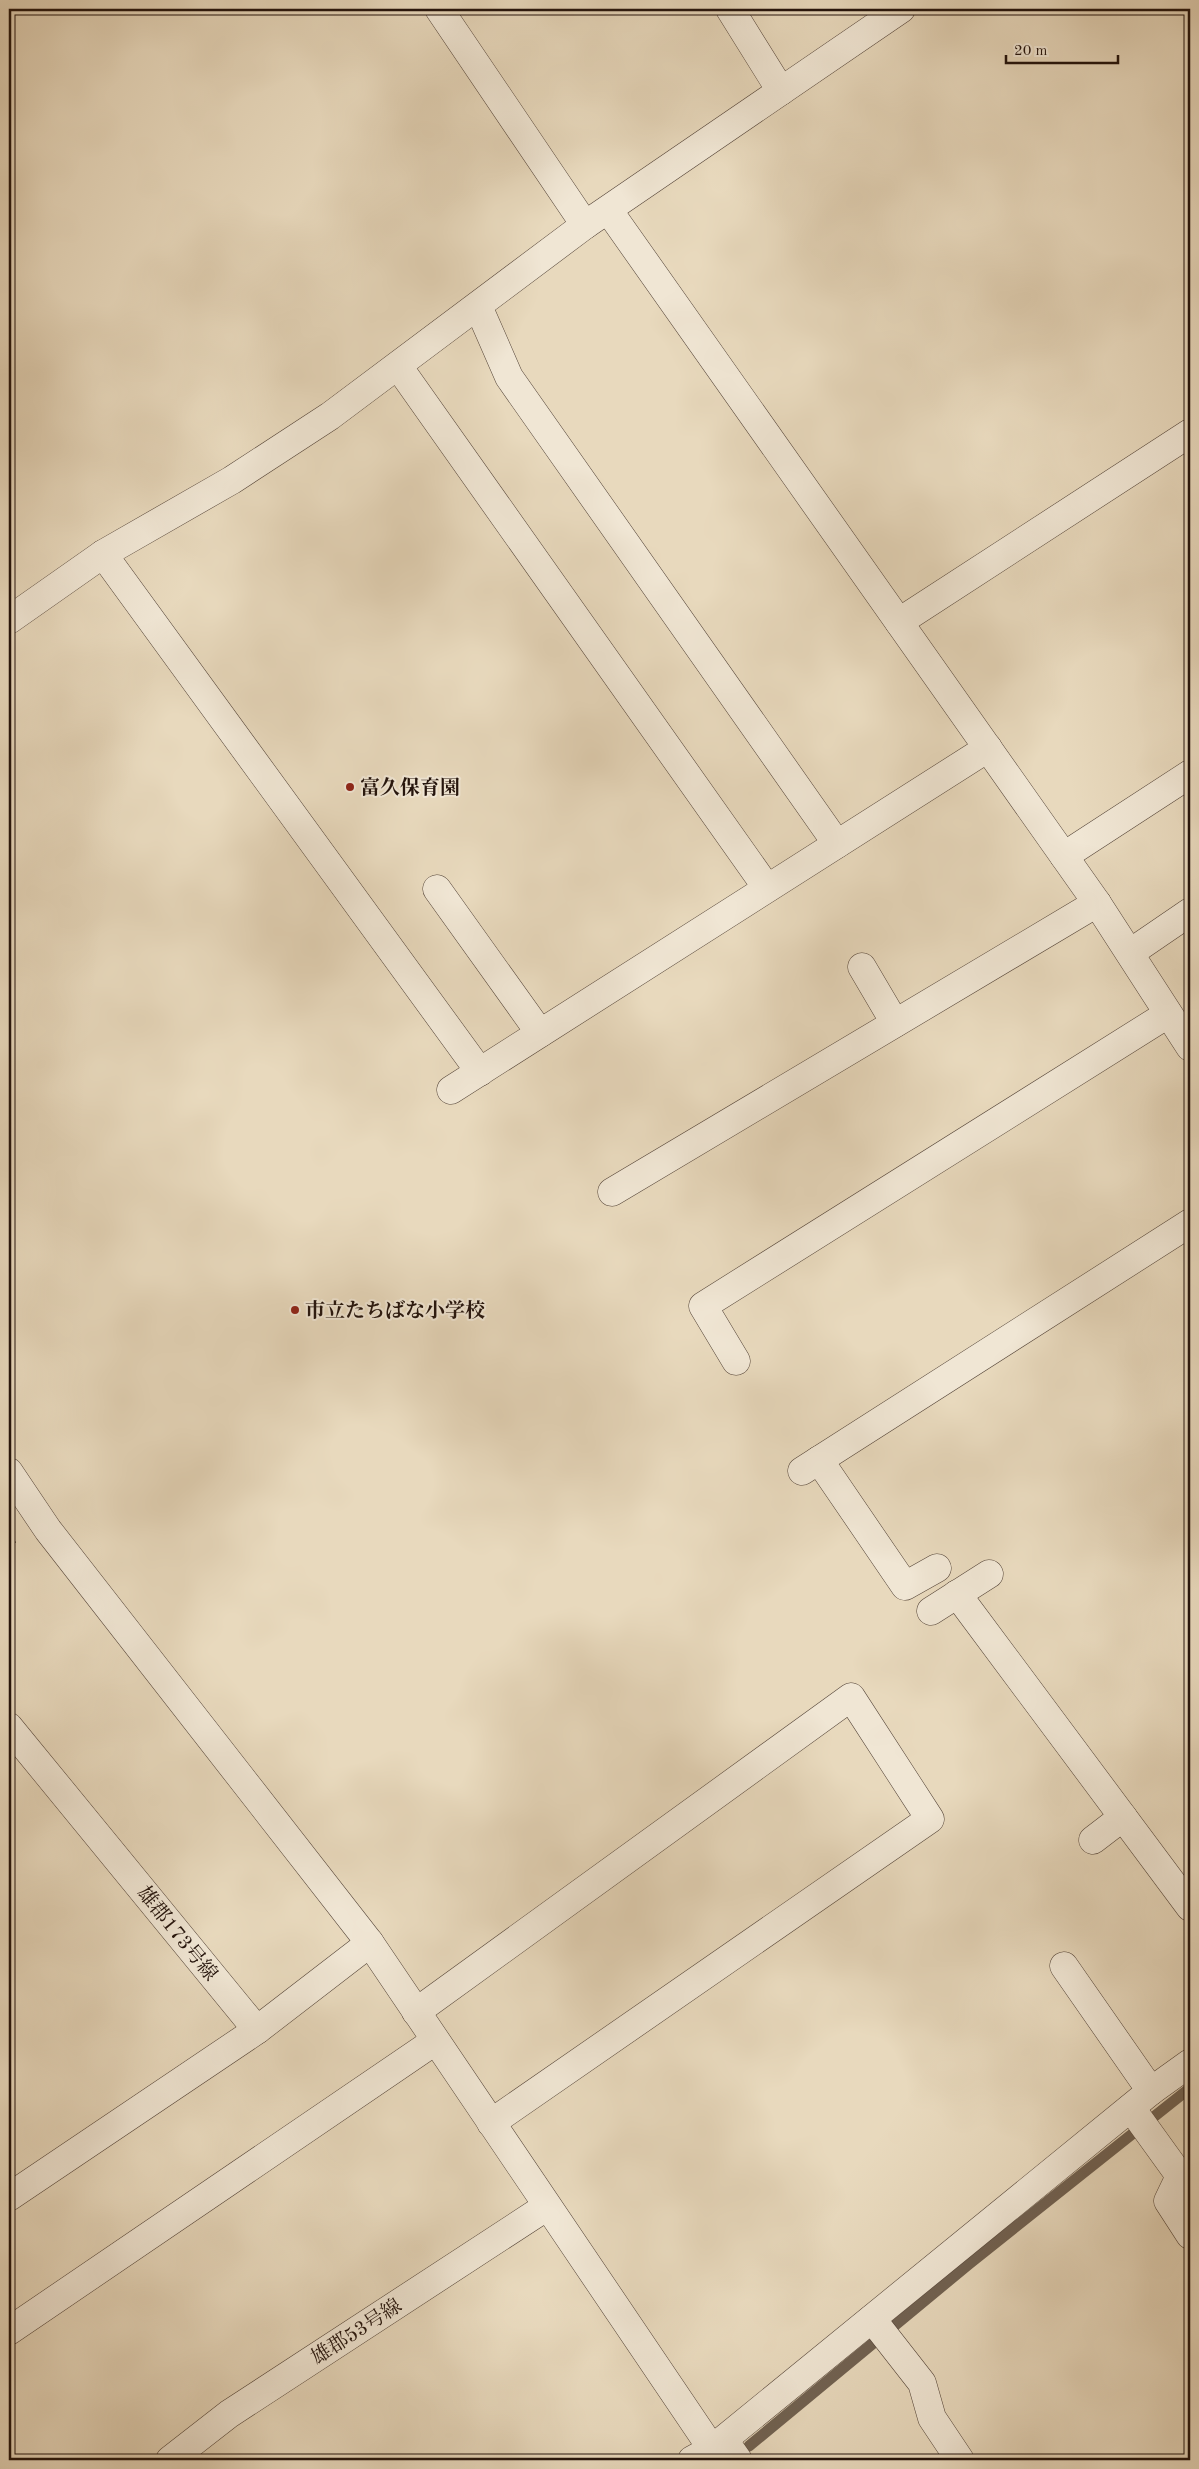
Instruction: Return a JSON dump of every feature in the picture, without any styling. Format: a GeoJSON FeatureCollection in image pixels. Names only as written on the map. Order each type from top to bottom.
{"type":"FeatureCollection","features":[{"type":"Feature","properties":{"kind":"street"},"geometry":{"type":"LineString","coordinates":[[439,9],[585,225]]}},
{"type":"Feature","properties":{"kind":"street"},"geometry":{"type":"LineString","coordinates":[[730,9],[781,91]]}},
{"type":"Feature","properties":{"kind":"street"},"geometry":{"type":"LineString","coordinates":[[9,620],[103,554],[240,474],[330,416],[585,225],[609,211],[901,9]]}},
{"type":"Feature","properties":{"kind":"street"},"geometry":{"type":"LineString","coordinates":[[609,211],[1097,903],[1190,1047]]}},
{"type":"Feature","properties":{"kind":"street"},"geometry":{"type":"LineString","coordinates":[[478,306],[509,377],[836,844]]}},
{"type":"Feature","properties":{"kind":"street"},"geometry":{"type":"LineString","coordinates":[[398,366],[767,888]]}},
{"type":"Feature","properties":{"kind":"street"},"geometry":{"type":"LineString","coordinates":[[899,622],[1190,433]]}},
{"type":"Feature","properties":{"kind":"street"},"geometry":{"type":"LineString","coordinates":[[103,554],[480,1072]]}},
{"type":"Feature","properties":{"kind":"street"},"geometry":{"type":"LineString","coordinates":[[450,1090],[988,748]]}},
{"type":"Feature","properties":{"kind":"street"},"geometry":{"type":"LineString","coordinates":[[1064,856],[1190,774]]}},
{"type":"Feature","properties":{"kind":"street"},"geometry":{"type":"LineString","coordinates":[[437,889],[540,1033]]}},
{"type":"Feature","properties":{"kind":"street"},"geometry":{"type":"LineString","coordinates":[[612,1192],[1097,903]]}},
{"type":"Feature","properties":{"kind":"street"},"geometry":{"type":"LineString","coordinates":[[1130,953],[1190,912]]}},
{"type":"Feature","properties":{"kind":"street"},"geometry":{"type":"LineString","coordinates":[[862,967],[895,1023]]}},
{"type":"Feature","properties":{"kind":"street"},"geometry":{"type":"LineString","coordinates":[[736,1361],[704,1306],[1168,1014]]}},
{"type":"Feature","properties":{"kind":"street"},"geometry":{"type":"LineString","coordinates":[[937,1568],[906,1586],[811,1465],[1190,1223]]}},
{"type":"Feature","properties":{"kind":"street"},"geometry":{"type":"LineString","coordinates":[[9,1472],[48,1530],[370,1943],[546,2206],[717,2452],[1190,2063]]}},
{"type":"Feature","properties":{"kind":"street"},"geometry":{"type":"LineString","coordinates":[[931,1611],[989,1574]]}},
{"type":"Feature","properties":{"kind":"street"},"geometry":{"type":"LineString","coordinates":[[957,1594],[1190,1907]]}},
{"type":"Feature","properties":{"kind":"street"},"geometry":{"type":"LineString","coordinates":[[416,2012],[851,1697],[930,1819],[491,2123]]}},
{"type":"Feature","properties":{"kind":"street","name":"雄郡173号線"},"geometry":{"type":"LineString","coordinates":[[9,1727],[257,2030]]}},
{"type":"Feature","properties":{"kind":"street"},"geometry":{"type":"LineString","coordinates":[[1093,1840],[1123,1817]]}},
{"type":"Feature","properties":{"kind":"street"},"geometry":{"type":"LineString","coordinates":[[9,2197],[257,2030],[370,1943]]}},
{"type":"Feature","properties":{"kind":"street"},"geometry":{"type":"LineString","coordinates":[[1064,1966],[1139,2105],[1152,2138],[1180,2176],[1168,2201],[1190,2235]]}},
{"type":"Feature","properties":{"kind":"street"},"geometry":{"type":"LineString","coordinates":[[9,2330],[435,2041]]}},
{"type":"Feature","properties":{"kind":"street","name":"雄郡53号線"},"geometry":{"type":"LineString","coordinates":[[170,2460],[229,2414],[546,2206]]}},
{"type":"Feature","properties":{"kind":"street"},"geometry":{"type":"LineString","coordinates":[[875,2323],[922,2382],[932,2418],[960,2460]]}},
{"type":"Feature","properties":{"kind":"waterway"},"geometry":{"type":"LineString","coordinates":[[749,2446],[969,2264],[1190,2088]]}},
{"type":"Feature","properties":{"kind":"place","name":"富久保育園"},"geometry":{"type":"Point","coordinates":[350,787]}},
{"type":"Feature","properties":{"kind":"place","name":"市立たちばな小学校"},"geometry":{"type":"Point","coordinates":[295,1310]}}]}
